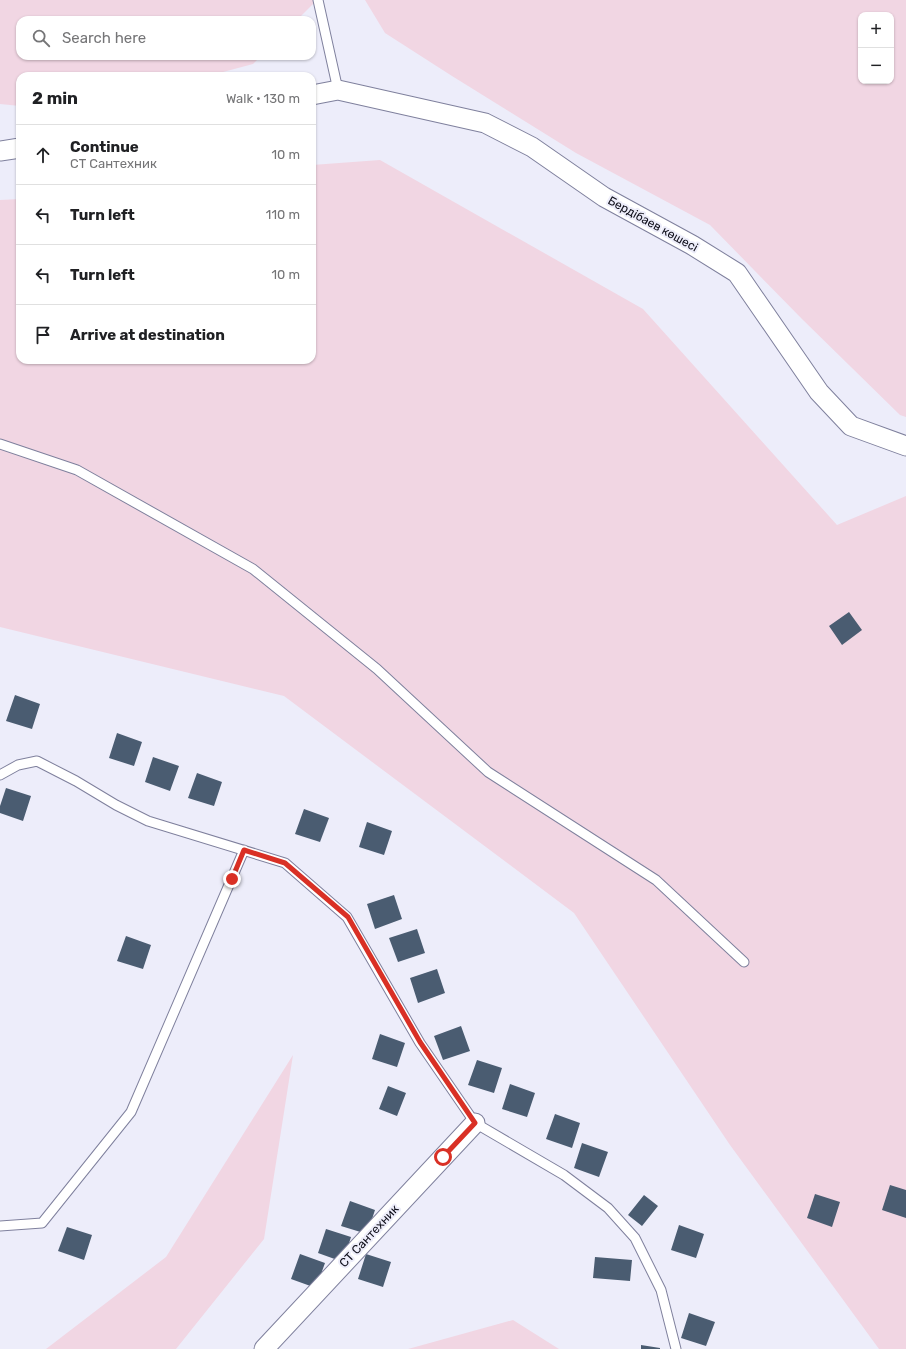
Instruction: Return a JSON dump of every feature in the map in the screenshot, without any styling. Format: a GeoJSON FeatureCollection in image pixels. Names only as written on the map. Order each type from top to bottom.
{"type":"FeatureCollection","features":[{"type":"Feature","properties":{"kind":"street"},"geometry":{"type":"LineString","coordinates":[[316,94],[338,90]]}},
{"type":"Feature","properties":{"kind":"street","name":"Бердібаев көшесі"},"geometry":{"type":"LineString","coordinates":[[338,90],[485,123],[532,147],[604,197],[692,245],[737,273],[819,392],[851,426],[906,446]]}},
{"type":"Feature","properties":{"kind":"street"},"geometry":{"type":"LineString","coordinates":[[0,151],[16,149]]}},
{"type":"Feature","properties":{"kind":"street","name":"СТ Сантехник"},"geometry":{"type":"LineString","coordinates":[[264,1349],[475,1123]]}},
{"type":"Feature","properties":{"kind":"lane"},"geometry":{"type":"LineString","coordinates":[[318,0],[338,90]]}},
{"type":"Feature","properties":{"kind":"lane"},"geometry":{"type":"LineString","coordinates":[[0,444],[77,470],[253,569],[377,669],[488,772],[656,880],[744,962]]}},
{"type":"Feature","properties":{"kind":"lane"},"geometry":{"type":"LineString","coordinates":[[0,775],[18,766],[37,761],[148,821],[285,863],[348,917],[420,1042],[475,1123],[564,1175],[608,1208],[635,1238],[662,1290],[676,1349]]}},
{"type":"Feature","properties":{"kind":"lane"},"geometry":{"type":"LineString","coordinates":[[0,1226],[42,1223],[131,1112],[244,850]]}},
{"type":"Feature","properties":{"kind":"shaded area"},"geometry":{"type":"Polygon","coordinates":[[[0,0],[317,0],[301,16],[16,16],[16,60],[257,60],[253,64],[223,72],[16,72],[16,106],[0,104],[0,0]]]}},
{"type":"Feature","properties":{"kind":"shaded area"},"geometry":{"type":"Polygon","coordinates":[[[365,0],[906,0],[906,417],[900,415],[802,319],[710,225],[576,153],[385,33],[365,0]]]}},
{"type":"Feature","properties":{"kind":"shaded area"},"geometry":{"type":"Polygon","coordinates":[[[380,160],[643,309],[837,525],[906,496],[906,1349],[879,1349],[730,1145],[574,913],[284,696],[0,627],[0,200],[16,199],[16,364],[316,364],[316,165],[380,160]]]}},
{"type":"Feature","properties":{"kind":"shaded area"},"geometry":{"type":"Polygon","coordinates":[[[293,1055],[264,1239],[176,1349],[46,1349],[166,1257],[293,1055]]]}},
{"type":"Feature","properties":{"kind":"shaded area"},"geometry":{"type":"Polygon","coordinates":[[[513,1320],[559,1349],[408,1349],[513,1320]]]}},
{"type":"Feature","properties":{"kind":"building"},"geometry":{"type":"Polygon","coordinates":[[[849,612],[862,630],[842,645],[829,626],[849,612]]]}},
{"type":"Feature","properties":{"kind":"building"},"geometry":{"type":"Polygon","coordinates":[[[15,695],[40,704],[32,729],[6,721],[15,695]]]}},
{"type":"Feature","properties":{"kind":"building"},"geometry":{"type":"Polygon","coordinates":[[[117,733],[142,742],[134,766],[109,758],[117,733]]]}},
{"type":"Feature","properties":{"kind":"building"},"geometry":{"type":"Polygon","coordinates":[[[153,757],[179,766],[170,791],[145,782],[153,757]]]}},
{"type":"Feature","properties":{"kind":"building"},"geometry":{"type":"Polygon","coordinates":[[[197,773],[222,782],[214,806],[188,798],[197,773]]]}},
{"type":"Feature","properties":{"kind":"building"},"geometry":{"type":"Polygon","coordinates":[[[6,788],[31,796],[23,821],[0,813],[0,806],[6,788]]]}},
{"type":"Feature","properties":{"kind":"building"},"geometry":{"type":"Polygon","coordinates":[[[304,809],[329,818],[320,842],[295,834],[304,809]]]}},
{"type":"Feature","properties":{"kind":"building"},"geometry":{"type":"Polygon","coordinates":[[[367,822],[392,831],[384,855],[359,847],[367,822]]]}},
{"type":"Feature","properties":{"kind":"building"},"geometry":{"type":"Polygon","coordinates":[[[394,895],[402,919],[375,929],[367,904],[394,895]]]}},
{"type":"Feature","properties":{"kind":"building"},"geometry":{"type":"Polygon","coordinates":[[[417,929],[425,953],[398,962],[389,938],[417,929]]]}},
{"type":"Feature","properties":{"kind":"building"},"geometry":{"type":"Polygon","coordinates":[[[126,936],[151,945],[143,969],[117,961],[126,936]]]}},
{"type":"Feature","properties":{"kind":"building"},"geometry":{"type":"Polygon","coordinates":[[[437,969],[445,993],[418,1003],[410,978],[437,969]]]}},
{"type":"Feature","properties":{"kind":"building"},"geometry":{"type":"Polygon","coordinates":[[[461,1026],[470,1051],[443,1060],[434,1036],[461,1026]]]}},
{"type":"Feature","properties":{"kind":"building"},"geometry":{"type":"Polygon","coordinates":[[[380,1034],[405,1043],[397,1067],[372,1059],[380,1034]]]}},
{"type":"Feature","properties":{"kind":"building"},"geometry":{"type":"Polygon","coordinates":[[[477,1060],[502,1068],[494,1093],[468,1085],[477,1060]]]}},
{"type":"Feature","properties":{"kind":"building"},"geometry":{"type":"Polygon","coordinates":[[[510,1084],[535,1093],[527,1117],[502,1109],[510,1084]]]}},
{"type":"Feature","properties":{"kind":"building"},"geometry":{"type":"Polygon","coordinates":[[[388,1086],[406,1093],[397,1116],[379,1109],[388,1086]]]}},
{"type":"Feature","properties":{"kind":"building"},"geometry":{"type":"Polygon","coordinates":[[[555,1114],[580,1123],[572,1148],[546,1139],[555,1114]]]}},
{"type":"Feature","properties":{"kind":"building"},"geometry":{"type":"Polygon","coordinates":[[[582,1143],[608,1152],[599,1177],[574,1168],[582,1143]]]}},
{"type":"Feature","properties":{"kind":"building"},"geometry":{"type":"Polygon","coordinates":[[[890,1185],[906,1190],[906,1218],[882,1210],[890,1185]]]}},
{"type":"Feature","properties":{"kind":"building"},"geometry":{"type":"Polygon","coordinates":[[[815,1194],[840,1202],[832,1227],[807,1218],[815,1194]]]}},
{"type":"Feature","properties":{"kind":"building"},"geometry":{"type":"Polygon","coordinates":[[[644,1195],[658,1206],[642,1226],[628,1215],[644,1195]]]}},
{"type":"Feature","properties":{"kind":"building"},"geometry":{"type":"Polygon","coordinates":[[[350,1201],[375,1210],[367,1234],[341,1226],[350,1201]]]}},
{"type":"Feature","properties":{"kind":"building"},"geometry":{"type":"Polygon","coordinates":[[[679,1225],[704,1234],[696,1258],[671,1250],[679,1225]]]}},
{"type":"Feature","properties":{"kind":"building"},"geometry":{"type":"Polygon","coordinates":[[[67,1227],[92,1235],[84,1260],[58,1251],[67,1227]]]}},
{"type":"Feature","properties":{"kind":"building"},"geometry":{"type":"Polygon","coordinates":[[[326,1229],[351,1237],[343,1262],[318,1253],[326,1229]]]}},
{"type":"Feature","properties":{"kind":"building"},"geometry":{"type":"Polygon","coordinates":[[[300,1254],[325,1263],[316,1288],[291,1279],[300,1254]]]}},
{"type":"Feature","properties":{"kind":"building"},"geometry":{"type":"Polygon","coordinates":[[[366,1254],[391,1262],[383,1287],[358,1279],[366,1254]]]}},
{"type":"Feature","properties":{"kind":"building"},"geometry":{"type":"Polygon","coordinates":[[[595,1257],[632,1260],[630,1281],[593,1278],[595,1257]]]}},
{"type":"Feature","properties":{"kind":"building"},"geometry":{"type":"Polygon","coordinates":[[[689,1313],[715,1322],[706,1346],[681,1338],[689,1313]]]}},
{"type":"Feature","properties":{"kind":"building"},"geometry":{"type":"Polygon","coordinates":[[[641,1345],[660,1348],[660,1349],[641,1349],[641,1345]]]}},
{"type":"Feature","properties":{"kind":"route"},"geometry":{"type":"LineString","coordinates":[[232,879],[244,850],[285,863],[348,917],[420,1042],[475,1123],[443,1157]]}}]}
